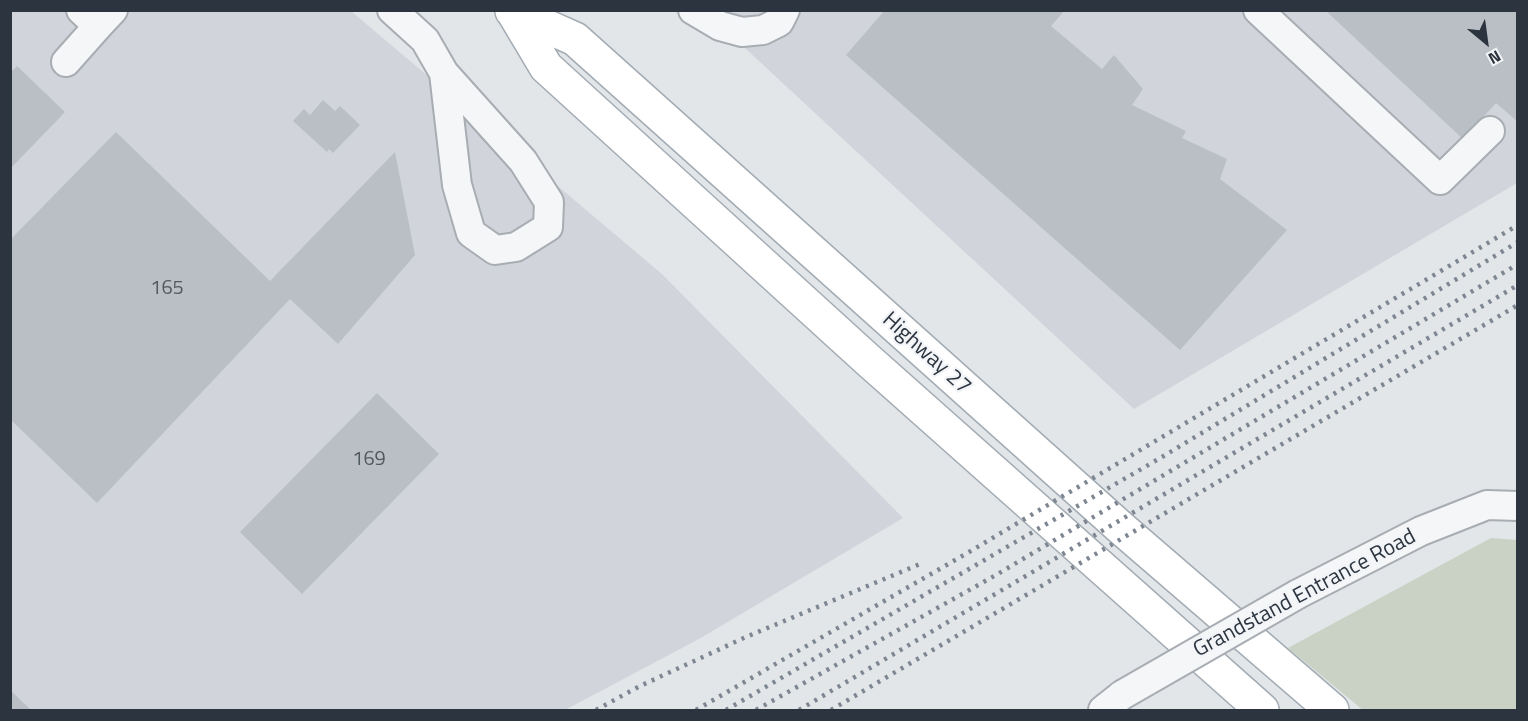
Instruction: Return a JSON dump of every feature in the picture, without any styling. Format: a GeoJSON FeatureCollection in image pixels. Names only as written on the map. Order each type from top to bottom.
{"type":"FeatureCollection","features":[{"type":"Feature","properties":{"kind":"main road","name":"Highway 27"},"geometry":{"type":"LineString","coordinates":[[512,11],[546,67],[868,360],[1260,709]]}},
{"type":"Feature","properties":{"kind":"main road","name":"Highway 27"},"geometry":{"type":"LineString","coordinates":[[512,11],[575,39],[1112,520],[1332,711]]}},
{"type":"Feature","properties":{"kind":"street"},"geometry":{"type":"LineString","coordinates":[[392,10],[425,40],[444,73],[523,161],[549,202],[548,227],[516,248],[495,250],[471,233],[457,185],[444,73]]}},
{"type":"Feature","properties":{"kind":"street"},"geometry":{"type":"LineString","coordinates":[[693,10],[720,26],[742,32],[763,30],[779,22],[786,10]]}},
{"type":"Feature","properties":{"kind":"street"},"geometry":{"type":"LineString","coordinates":[[1258,10],[1440,180],[1490,131]]}},
{"type":"Feature","properties":{"kind":"street"},"geometry":{"type":"LineString","coordinates":[[66,62],[97,16]]}},
{"type":"Feature","properties":{"kind":"street","name":"Grandstand Entrance Road"},"geometry":{"type":"LineString","coordinates":[[1112,703],[1298,594],[1421,531],[1487,505],[1518,506]]}},
{"type":"Feature","properties":{"kind":"shaded area"},"geometry":{"type":"Polygon","coordinates":[[[10,11],[351,11],[663,275],[903,518],[699,639],[565,710],[11,710],[10,11]]]}},
{"type":"Feature","properties":{"kind":"shaded area"},"geometry":{"type":"Polygon","coordinates":[[[705,11],[1517,11],[1517,183],[1134,409],[705,11]]]}},
{"type":"Feature","properties":{"kind":"green space"},"geometry":{"type":"Polygon","coordinates":[[[1491,538],[1517,540],[1517,710],[1363,710],[1288,648],[1491,538]]]}},
{"type":"Feature","properties":{"kind":"building"},"geometry":{"type":"Polygon","coordinates":[[[885,10],[1065,10],[1051,26],[1102,69],[1114,55],[1143,89],[1132,105],[1186,131],[1182,138],[1227,159],[1220,179],[1287,230],[1180,350],[846,55],[885,10]]]}},
{"type":"Feature","properties":{"kind":"building"},"geometry":{"type":"Polygon","coordinates":[[[1325,10],[1518,10],[1518,122],[1496,103],[1463,139],[1325,10]]]}},
{"type":"Feature","properties":{"kind":"building"},"geometry":{"type":"Polygon","coordinates":[[[17,66],[65,112],[10,169],[10,73],[17,66]]]}},
{"type":"Feature","properties":{"kind":"building"},"geometry":{"type":"Polygon","coordinates":[[[323,100],[335,111],[340,106],[360,125],[333,153],[329,149],[327,152],[293,121],[304,109],[310,115],[323,100]]]}},
{"type":"Feature","properties":{"kind":"building"},"geometry":{"type":"Polygon","coordinates":[[[116,132],[270,281],[395,152],[415,255],[338,344],[290,299],[97,503],[10,419],[10,240],[116,132]]]}},
{"type":"Feature","properties":{"kind":"building"},"geometry":{"type":"Polygon","coordinates":[[[377,393],[439,454],[302,594],[240,532],[377,393]]]}},
{"type":"Feature","properties":{"kind":"building"},"geometry":{"type":"Polygon","coordinates":[[[10,690],[31,710],[10,710],[10,690]]]}},
{"type":"Feature","properties":{"kind":"railway"},"geometry":{"type":"LineString","coordinates":[[696,710],[969,552],[1518,225]]}},
{"type":"Feature","properties":{"kind":"railway"},"geometry":{"type":"LineString","coordinates":[[726,710],[1162,457],[1518,242]]}},
{"type":"Feature","properties":{"kind":"railway"},"geometry":{"type":"LineString","coordinates":[[756,710],[996,575],[1518,264]]}},
{"type":"Feature","properties":{"kind":"railway"},"geometry":{"type":"LineString","coordinates":[[799,710],[1518,285]]}},
{"type":"Feature","properties":{"kind":"railway"},"geometry":{"type":"LineString","coordinates":[[831,710],[1518,305]]}},
{"type":"Feature","properties":{"kind":"railway"},"geometry":{"type":"LineString","coordinates":[[596,710],[640,686],[746,637],[920,564]]}}]}
